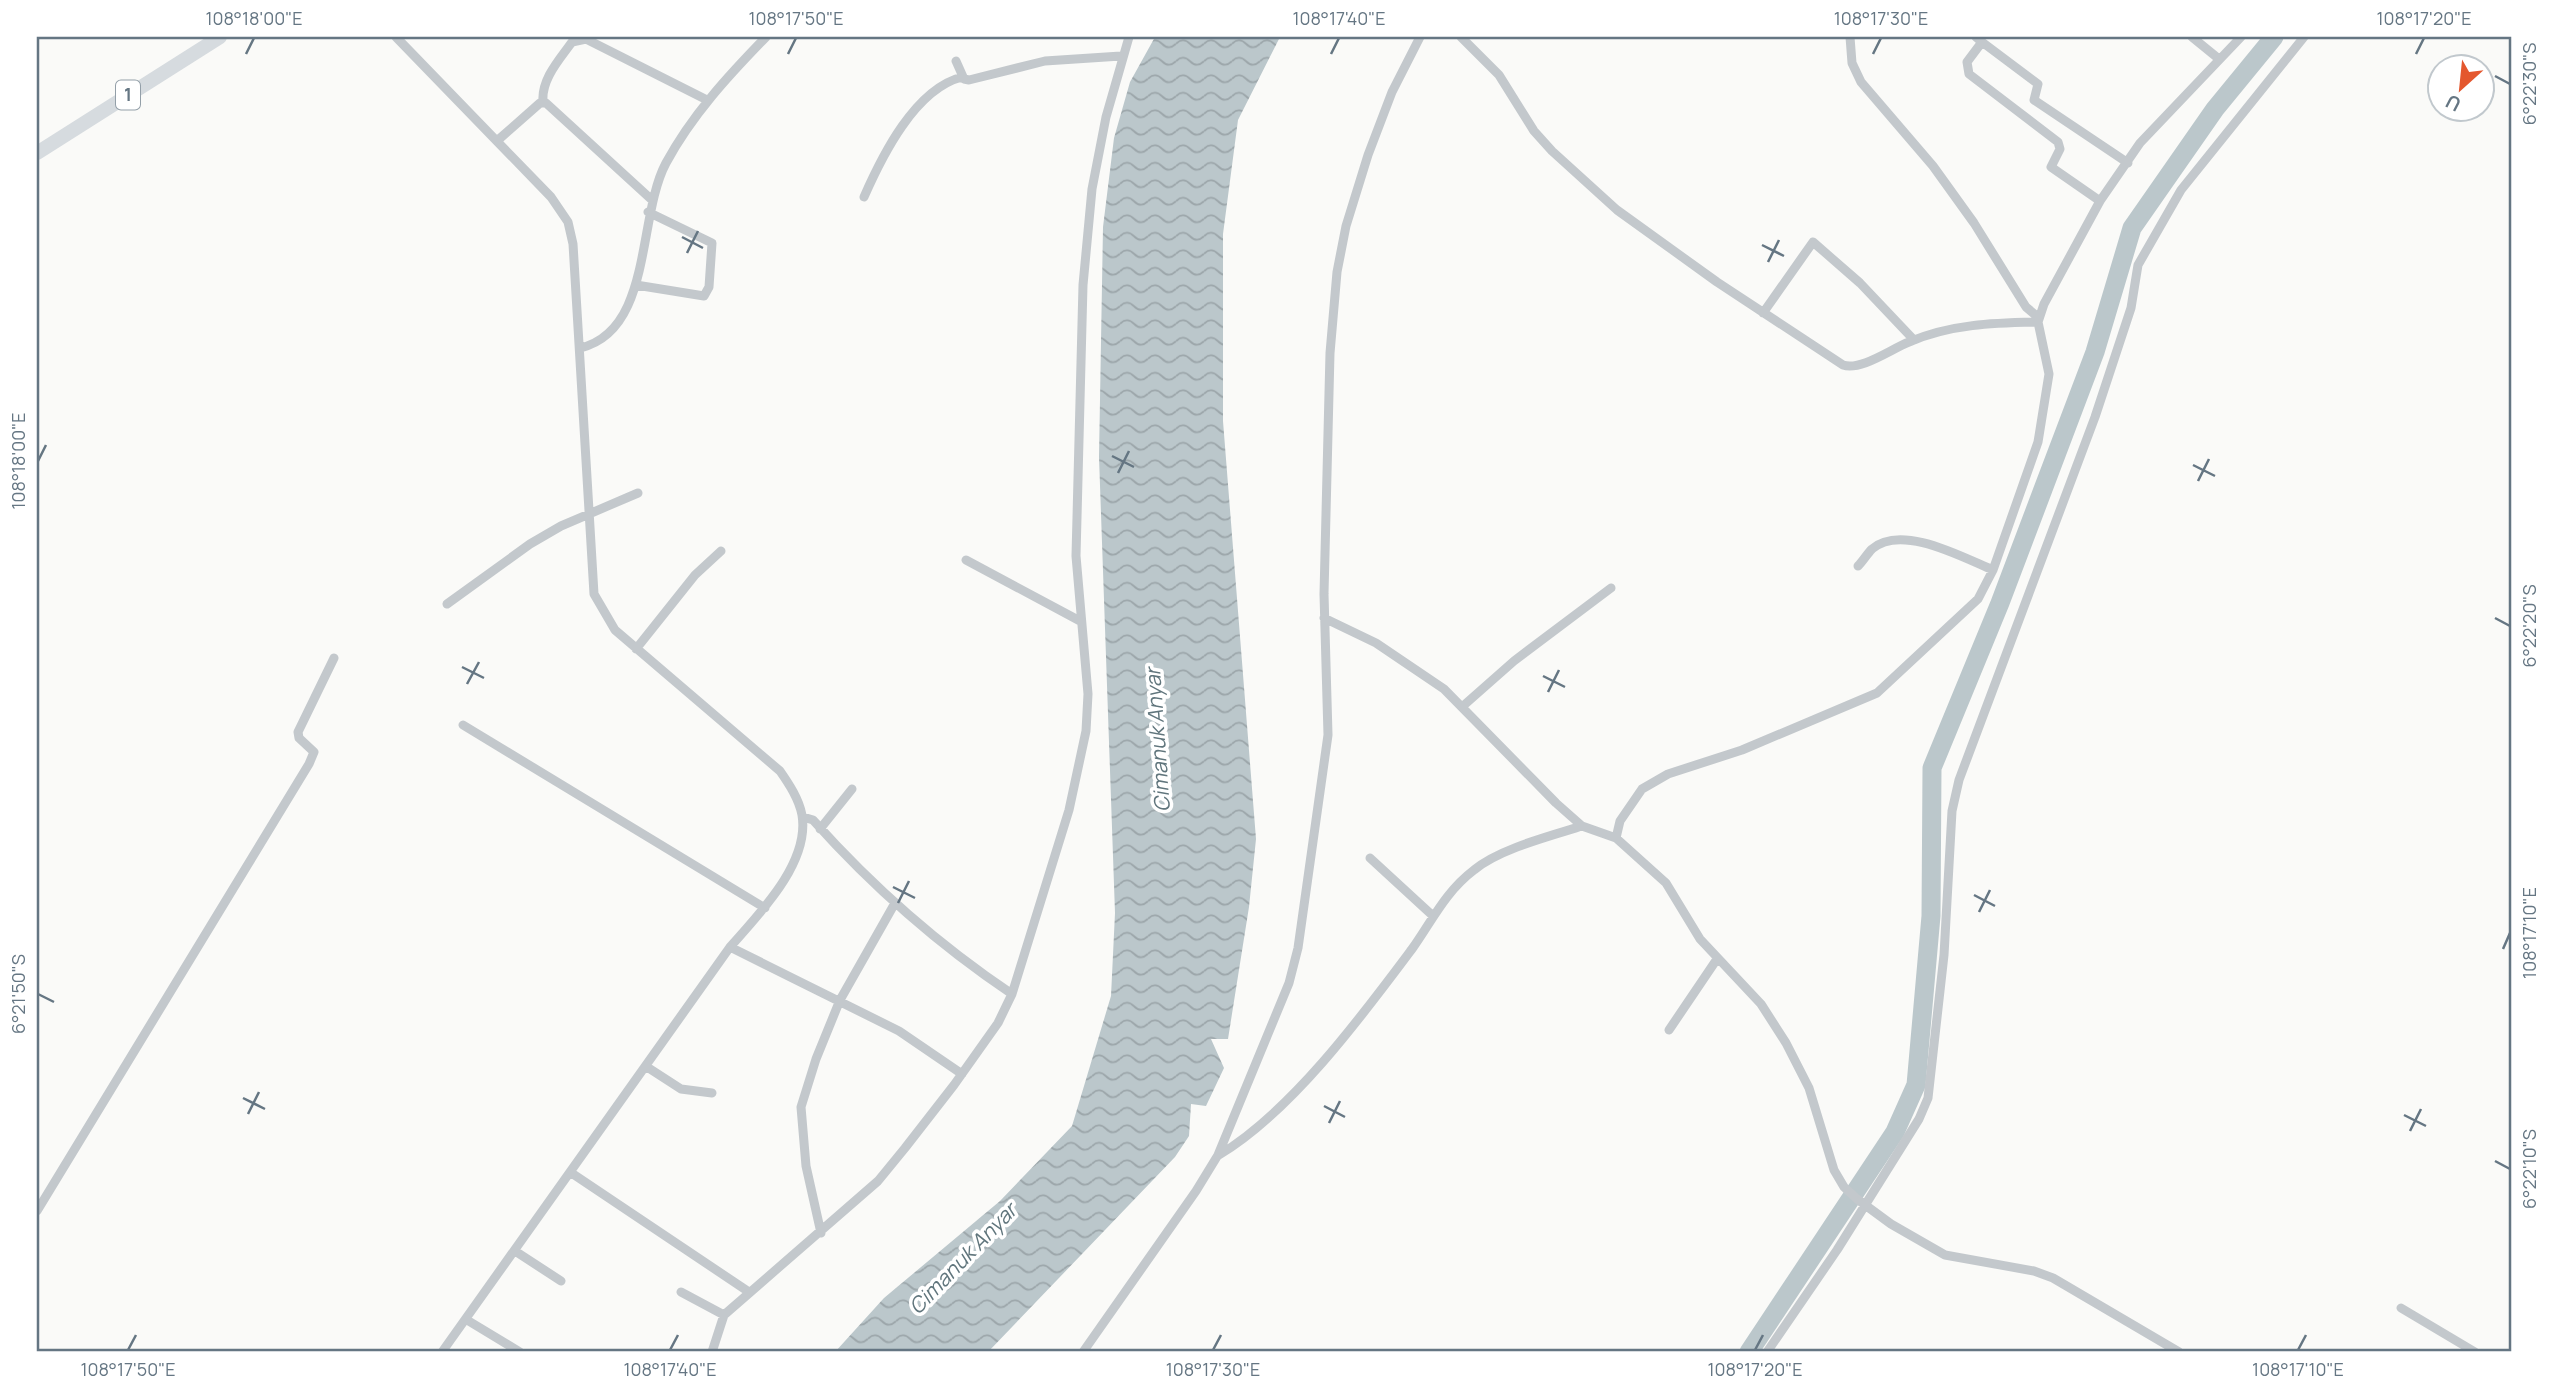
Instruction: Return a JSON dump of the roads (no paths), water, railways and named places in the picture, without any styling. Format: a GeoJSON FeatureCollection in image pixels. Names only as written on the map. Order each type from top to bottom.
{"type":"FeatureCollection","features":[{"type":"Feature","properties":{"kind":"highway","name":"1"},"geometry":{"type":"LineString","coordinates":[[37,153],[220,37]]}},
{"type":"Feature","properties":{"kind":"street"},"geometry":{"type":"LineString","coordinates":[[396,37],[551,197],[568,222],[573,244],[594,594],[615,630],[780,771],[796,797],[803,817],[800,841],[791,869],[759,904],[647,1067],[442,1352]]}},
{"type":"Feature","properties":{"kind":"street"},"geometry":{"type":"LineString","coordinates":[[580,348],[594,345],[607,336],[624,314],[636,285],[648,212],[666,164],[707,100],[766,37]]}},
{"type":"Feature","properties":{"kind":"street"},"geometry":{"type":"LineString","coordinates":[[712,1352],[724,1314],[878,1181],[962,1074],[998,1023],[1012,994],[1069,810],[1086,731],[1088,694],[1076,556],[1083,285],[1093,189],[1121,56],[1129,37]]}},
{"type":"Feature","properties":{"kind":"street"},"geometry":{"type":"LineString","coordinates":[[1083,1352],[1218,1155],[1280,1006],[1297,948],[1328,735],[1324,618],[1330,353],[1337,272],[1346,226],[1368,155],[1392,92],[1420,37]]}},
{"type":"Feature","properties":{"kind":"street"},"geometry":{"type":"LineString","coordinates":[[1461,37],[1499,75],[1534,131],[1552,151],[1617,210],[1763,313],[1849,367],[1914,340],[1956,327],[2039,320]]}},
{"type":"Feature","properties":{"kind":"street"},"geometry":{"type":"LineString","coordinates":[[1616,838],[1620,821],[1642,789],[1668,774],[1742,750],[1888,686],[1978,599],[1993,570],[2038,442],[2047,400],[2046,349],[2039,320],[2026,307],[1974,223],[1933,166],[1861,82],[1852,63],[1850,37]]}},
{"type":"Feature","properties":{"kind":"street"},"geometry":{"type":"LineString","coordinates":[[2192,37],[2219,59]]}},
{"type":"Feature","properties":{"kind":"street"},"geometry":{"type":"LineString","coordinates":[[2039,320],[2099,201],[2140,143],[2241,37]]}},
{"type":"Feature","properties":{"kind":"street"},"geometry":{"type":"LineString","coordinates":[[1767,1352],[1837,1250],[1861,1201],[1907,1138],[1928,1098],[1944,955],[1952,811],[1959,780],[2095,417],[2132,308],[2138,265],[2181,191],[2304,37]]}},
{"type":"Feature","properties":{"kind":"street"},"geometry":{"type":"LineString","coordinates":[[652,200],[543,102],[543,91],[559,60],[572,42],[586,39],[707,100]]}},
{"type":"Feature","properties":{"kind":"street"},"geometry":{"type":"LineString","coordinates":[[2099,201],[2051,167],[2060,149],[2058,142],[1969,74],[1967,62],[1979,39],[2038,84],[2034,100],[2128,163]]}},
{"type":"Feature","properties":{"kind":"street"},"geometry":{"type":"LineString","coordinates":[[956,61],[962,77],[969,80],[1065,58],[1121,56]]}},
{"type":"Feature","properties":{"kind":"street"},"geometry":{"type":"LineString","coordinates":[[864,197],[881,157],[897,131],[937,91],[962,77]]}},
{"type":"Feature","properties":{"kind":"street"},"geometry":{"type":"LineString","coordinates":[[498,140],[543,102]]}},
{"type":"Feature","properties":{"kind":"street"},"geometry":{"type":"LineString","coordinates":[[636,285],[705,296],[709,287],[712,243],[648,212]]}},
{"type":"Feature","properties":{"kind":"street"},"geometry":{"type":"LineString","coordinates":[[1763,313],[1814,242],[1860,283],[1914,340]]}},
{"type":"Feature","properties":{"kind":"street"},"geometry":{"type":"LineString","coordinates":[[447,604],[530,544],[588,514],[638,493]]}},
{"type":"Feature","properties":{"kind":"street"},"geometry":{"type":"LineString","coordinates":[[1858,566],[1877,546],[1911,541],[1930,544],[1993,570]]}},
{"type":"Feature","properties":{"kind":"street"},"geometry":{"type":"LineString","coordinates":[[636,649],[695,576],[722,551]]}},
{"type":"Feature","properties":{"kind":"street"},"geometry":{"type":"LineString","coordinates":[[966,560],[1080,621]]}},
{"type":"Feature","properties":{"kind":"street"},"geometry":{"type":"LineString","coordinates":[[1463,706],[1514,661],[1611,589]]}},
{"type":"Feature","properties":{"kind":"street"},"geometry":{"type":"LineString","coordinates":[[1324,618],[1376,643],[1444,689],[1582,825],[1616,838],[1666,883],[1700,939],[1761,1004],[1786,1042],[1809,1088],[1834,1170],[1844,1187],[1891,1224],[1945,1255],[2034,1271],[2053,1278],[2179,1352]]}},
{"type":"Feature","properties":{"kind":"street"},"geometry":{"type":"LineString","coordinates":[[37,1211],[309,764],[314,752],[298,732],[334,658]]}},
{"type":"Feature","properties":{"kind":"street"},"geometry":{"type":"LineString","coordinates":[[463,725],[759,904]]}},
{"type":"Feature","properties":{"kind":"street"},"geometry":{"type":"LineString","coordinates":[[820,829],[852,789]]}},
{"type":"Feature","properties":{"kind":"street"},"geometry":{"type":"LineString","coordinates":[[803,817],[813,820],[895,903],[957,956],[1012,994]]}},
{"type":"Feature","properties":{"kind":"street"},"geometry":{"type":"LineString","coordinates":[[1218,1155],[1269,1117],[1329,1054],[1403,961],[1453,888],[1476,867],[1582,825]]}},
{"type":"Feature","properties":{"kind":"street"},"geometry":{"type":"LineString","coordinates":[[1370,858],[1432,915]]}},
{"type":"Feature","properties":{"kind":"street"},"geometry":{"type":"LineString","coordinates":[[821,1233],[806,1166],[801,1107],[816,1059],[840,1000],[895,903]]}},
{"type":"Feature","properties":{"kind":"street"},"geometry":{"type":"LineString","coordinates":[[730,947],[903,1033],[962,1074]]}},
{"type":"Feature","properties":{"kind":"street"},"geometry":{"type":"LineString","coordinates":[[1669,1030],[1717,959]]}},
{"type":"Feature","properties":{"kind":"street"},"geometry":{"type":"LineString","coordinates":[[647,1067],[681,1089],[712,1093]]}},
{"type":"Feature","properties":{"kind":"street"},"geometry":{"type":"LineString","coordinates":[[570,1172],[749,1292]]}},
{"type":"Feature","properties":{"kind":"street"},"geometry":{"type":"LineString","coordinates":[[515,1251],[561,1281]]}},
{"type":"Feature","properties":{"kind":"street"},"geometry":{"type":"LineString","coordinates":[[681,1292],[724,1314]]}},
{"type":"Feature","properties":{"kind":"street"},"geometry":{"type":"LineString","coordinates":[[2401,1308],[2474,1352]]}},
{"type":"Feature","properties":{"kind":"street"},"geometry":{"type":"LineString","coordinates":[[467,1320],[520,1352]]}},
{"type":"Feature","properties":{"kind":"water","name":"Cimanuk Anyar"},"geometry":{"type":"Polygon","coordinates":[[[1155,37],[1280,37],[1238,120],[1223,234],[1223,421],[1256,839],[1249,907],[1228,1039],[1211,1039],[1224,1068],[1206,1106],[1191,1104],[1189,1136],[1175,1157],[988,1352],[835,1352],[884,1298],[1000,1201],[1072,1126],[1111,996],[1115,913],[1099,457],[1103,227],[1114,138],[1130,82],[1155,37]]]}},
{"type":"Feature","properties":{"kind":"waterway"},"geometry":{"type":"LineString","coordinates":[[1749,1352],[1895,1132],[1916,1085],[1931,916],[1932,768],[2000,603],[2095,352],[2132,228],[2215,109],[2274,37]]}}]}
